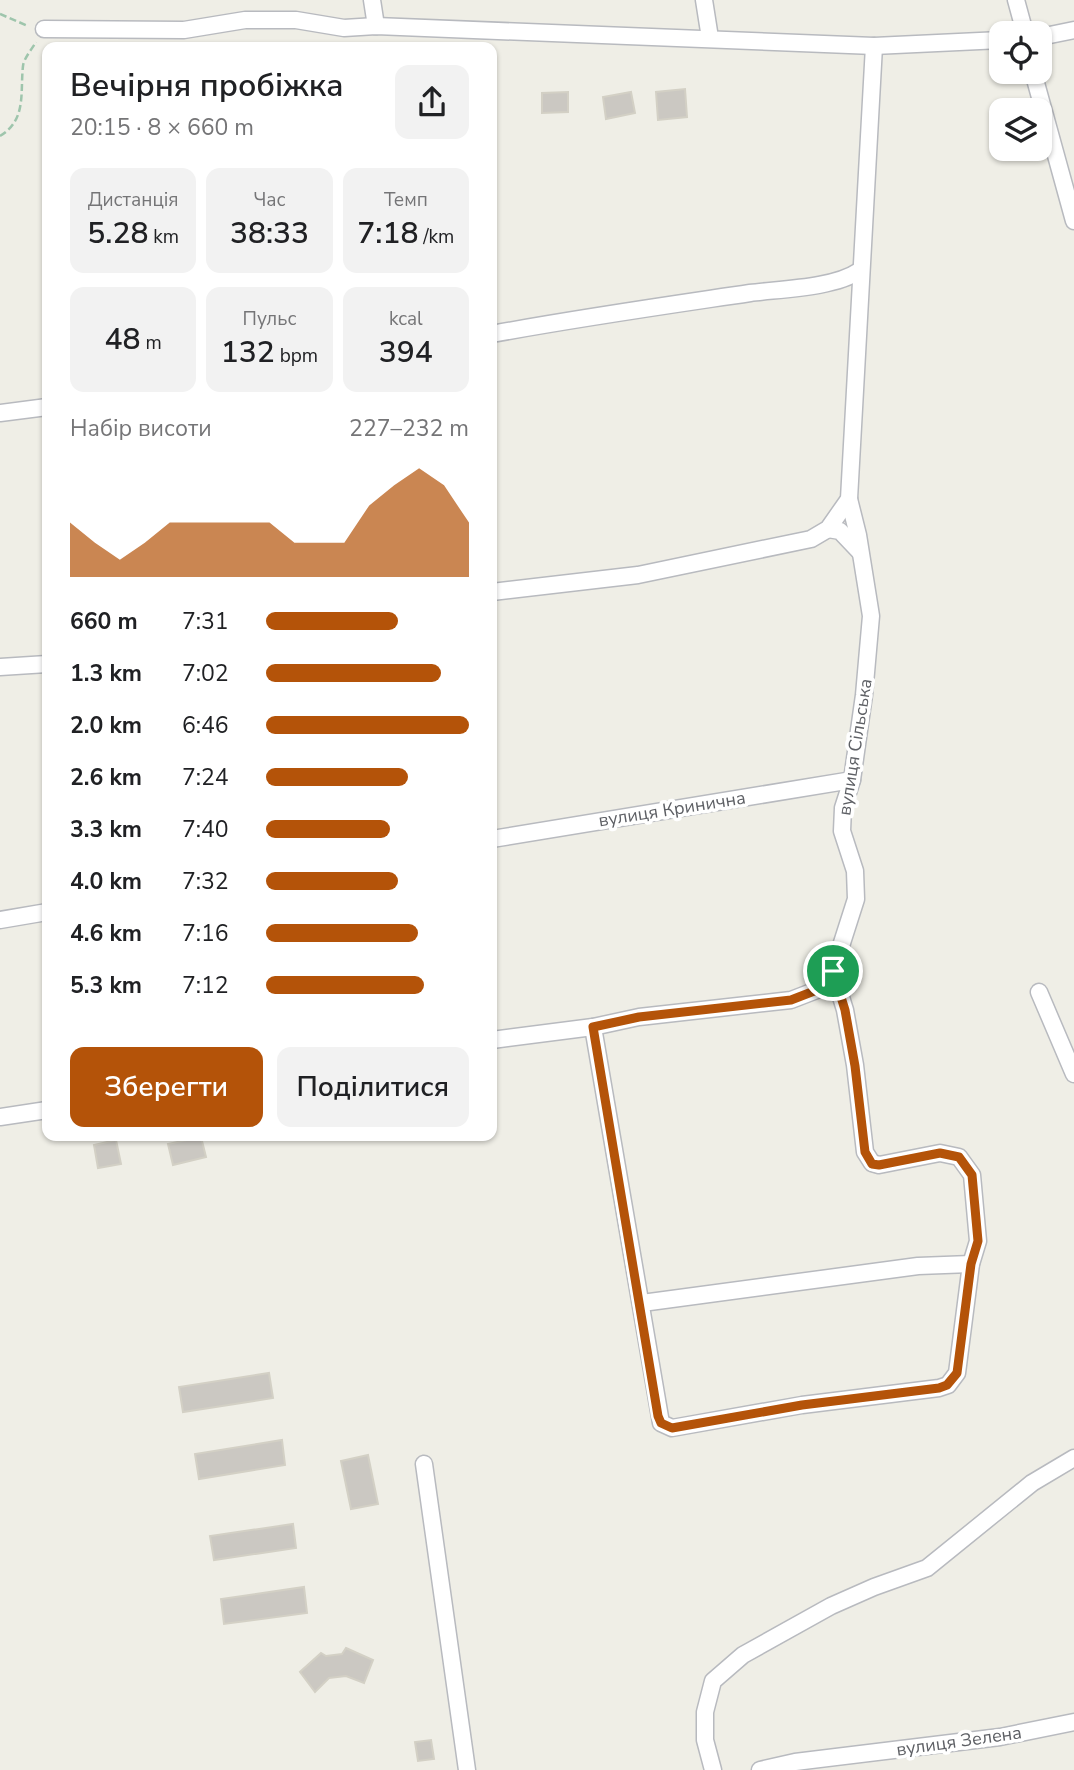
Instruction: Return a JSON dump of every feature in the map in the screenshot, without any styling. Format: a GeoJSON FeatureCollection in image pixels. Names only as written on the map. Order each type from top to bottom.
{"type":"FeatureCollection","features":[{"type":"Feature","properties":{"kind":"street"},"geometry":{"type":"LineString","coordinates":[[372,0],[376,26]]}},
{"type":"Feature","properties":{"kind":"street"},"geometry":{"type":"LineString","coordinates":[[704,0],[709,38]]}},
{"type":"Feature","properties":{"kind":"street"},"geometry":{"type":"LineString","coordinates":[[1016,0],[1022,21]]}},
{"type":"Feature","properties":{"kind":"street"},"geometry":{"type":"LineString","coordinates":[[44,29],[184,30],[245,20],[296,20],[359,29],[376,26],[874,46],[989,41]]}},
{"type":"Feature","properties":{"kind":"street"},"geometry":{"type":"LineString","coordinates":[[1052,35],[1074,30]]}},
{"type":"Feature","properties":{"kind":"street","name":"вулиця Сільська"},"geometry":{"type":"LineString","coordinates":[[833,971],[856,899],[855,871],[842,831],[843,808],[852,780],[869,656],[871,616],[849,499],[859,271],[874,46]]}},
{"type":"Feature","properties":{"kind":"street"},"geometry":{"type":"LineString","coordinates":[[1036,84],[1074,221]]}},
{"type":"Feature","properties":{"kind":"street"},"geometry":{"type":"LineString","coordinates":[[497,333],[586,316],[808,285],[851,277],[859,271]]}},
{"type":"Feature","properties":{"kind":"street"},"geometry":{"type":"LineString","coordinates":[[0,413],[42,408]]}},
{"type":"Feature","properties":{"kind":"street"},"geometry":{"type":"LineString","coordinates":[[497,591],[638,575],[810,539],[828,529],[849,499]]}},
{"type":"Feature","properties":{"kind":"street"},"geometry":{"type":"LineString","coordinates":[[828,529],[840,531],[861,554]]}},
{"type":"Feature","properties":{"kind":"street"},"geometry":{"type":"LineString","coordinates":[[0,667],[42,664]]}},
{"type":"Feature","properties":{"kind":"street","name":"вулиця Кринична"},"geometry":{"type":"LineString","coordinates":[[497,838],[852,780]]}},
{"type":"Feature","properties":{"kind":"street"},"geometry":{"type":"LineString","coordinates":[[0,920],[42,913]]}},
{"type":"Feature","properties":{"kind":"street"},"geometry":{"type":"LineString","coordinates":[[497,1039],[593,1027],[639,1017],[791,1000],[822,988],[833,971]]}},
{"type":"Feature","properties":{"kind":"street"},"geometry":{"type":"LineString","coordinates":[[593,1027],[661,1423],[672,1428],[802,1405],[947,1385],[957,1373],[971,1264],[978,1241],[972,1175],[959,1157],[940,1153],[879,1165],[872,1164],[865,1152],[852,1043],[833,971]]}},
{"type":"Feature","properties":{"kind":"street"},"geometry":{"type":"LineString","coordinates":[[1039,992],[1074,1074]]}},
{"type":"Feature","properties":{"kind":"street"},"geometry":{"type":"LineString","coordinates":[[0,1117],[42,1111]]}},
{"type":"Feature","properties":{"kind":"street"},"geometry":{"type":"LineString","coordinates":[[642,1303],[918,1266],[971,1264]]}},
{"type":"Feature","properties":{"kind":"street"},"geometry":{"type":"LineString","coordinates":[[713,1770],[705,1740],[705,1712],[713,1681],[733,1664],[831,1606],[927,1568],[1032,1483],[1074,1458]]}},
{"type":"Feature","properties":{"kind":"street"},"geometry":{"type":"LineString","coordinates":[[424,1464],[467,1770]]}},
{"type":"Feature","properties":{"kind":"street","name":"вулиця Зелена"},"geometry":{"type":"LineString","coordinates":[[760,1770],[794,1762],[1000,1737],[1074,1722]]}},
{"type":"Feature","properties":{"kind":"path"},"geometry":{"type":"LineString","coordinates":[[0,14],[12,22],[44,29],[23,64],[24,99],[18,116],[10,130],[0,136]]}},
{"type":"Feature","properties":{"kind":"building"},"geometry":{"type":"Polygon","coordinates":[[[685,89],[687,117],[658,120],[656,92],[685,89]]]}},
{"type":"Feature","properties":{"kind":"building"},"geometry":{"type":"Polygon","coordinates":[[[568,92],[568,112],[542,113],[542,93],[568,92]]]}},
{"type":"Feature","properties":{"kind":"building"},"geometry":{"type":"Polygon","coordinates":[[[631,92],[635,113],[606,119],[603,97],[631,92]]]}},
{"type":"Feature","properties":{"kind":"building"},"geometry":{"type":"Polygon","coordinates":[[[116,1141],[121,1164],[98,1168],[94,1145],[116,1141]]]}},
{"type":"Feature","properties":{"kind":"building"},"geometry":{"type":"Polygon","coordinates":[[[202,1141],[206,1157],[173,1165],[168,1144],[202,1141]]]}},
{"type":"Feature","properties":{"kind":"building"},"geometry":{"type":"Polygon","coordinates":[[[269,1373],[273,1398],[183,1412],[179,1387],[269,1373]]]}},
{"type":"Feature","properties":{"kind":"building"},"geometry":{"type":"Polygon","coordinates":[[[282,1440],[285,1465],[199,1479],[195,1454],[282,1440]]]}},
{"type":"Feature","properties":{"kind":"building"},"geometry":{"type":"Polygon","coordinates":[[[368,1455],[378,1504],[351,1509],[341,1461],[368,1455]]]}},
{"type":"Feature","properties":{"kind":"building"},"geometry":{"type":"Polygon","coordinates":[[[293,1524],[296,1548],[214,1560],[210,1536],[293,1524]]]}},
{"type":"Feature","properties":{"kind":"building"},"geometry":{"type":"Polygon","coordinates":[[[304,1587],[307,1613],[224,1624],[221,1599],[304,1587]]]}},
{"type":"Feature","properties":{"kind":"building"},"geometry":{"type":"Polygon","coordinates":[[[346,1648],[373,1660],[364,1683],[346,1676],[329,1678],[315,1692],[300,1672],[321,1653],[326,1656],[342,1654],[346,1648]]]}},
{"type":"Feature","properties":{"kind":"building"},"geometry":{"type":"Polygon","coordinates":[[[431,1740],[434,1759],[418,1761],[415,1742],[431,1740]]]}},
{"type":"Feature","properties":{"kind":"route"},"geometry":{"type":"LineString","coordinates":[[833,971],[845,1010],[855,1066],[865,1152],[872,1164],[879,1165],[940,1153],[959,1157],[972,1175],[978,1241],[971,1264],[957,1373],[954,1380],[939,1388],[802,1405],[672,1428],[666,1426],[658,1416],[642,1303],[593,1027],[639,1017],[791,1000],[822,988],[833,971]]}}]}
